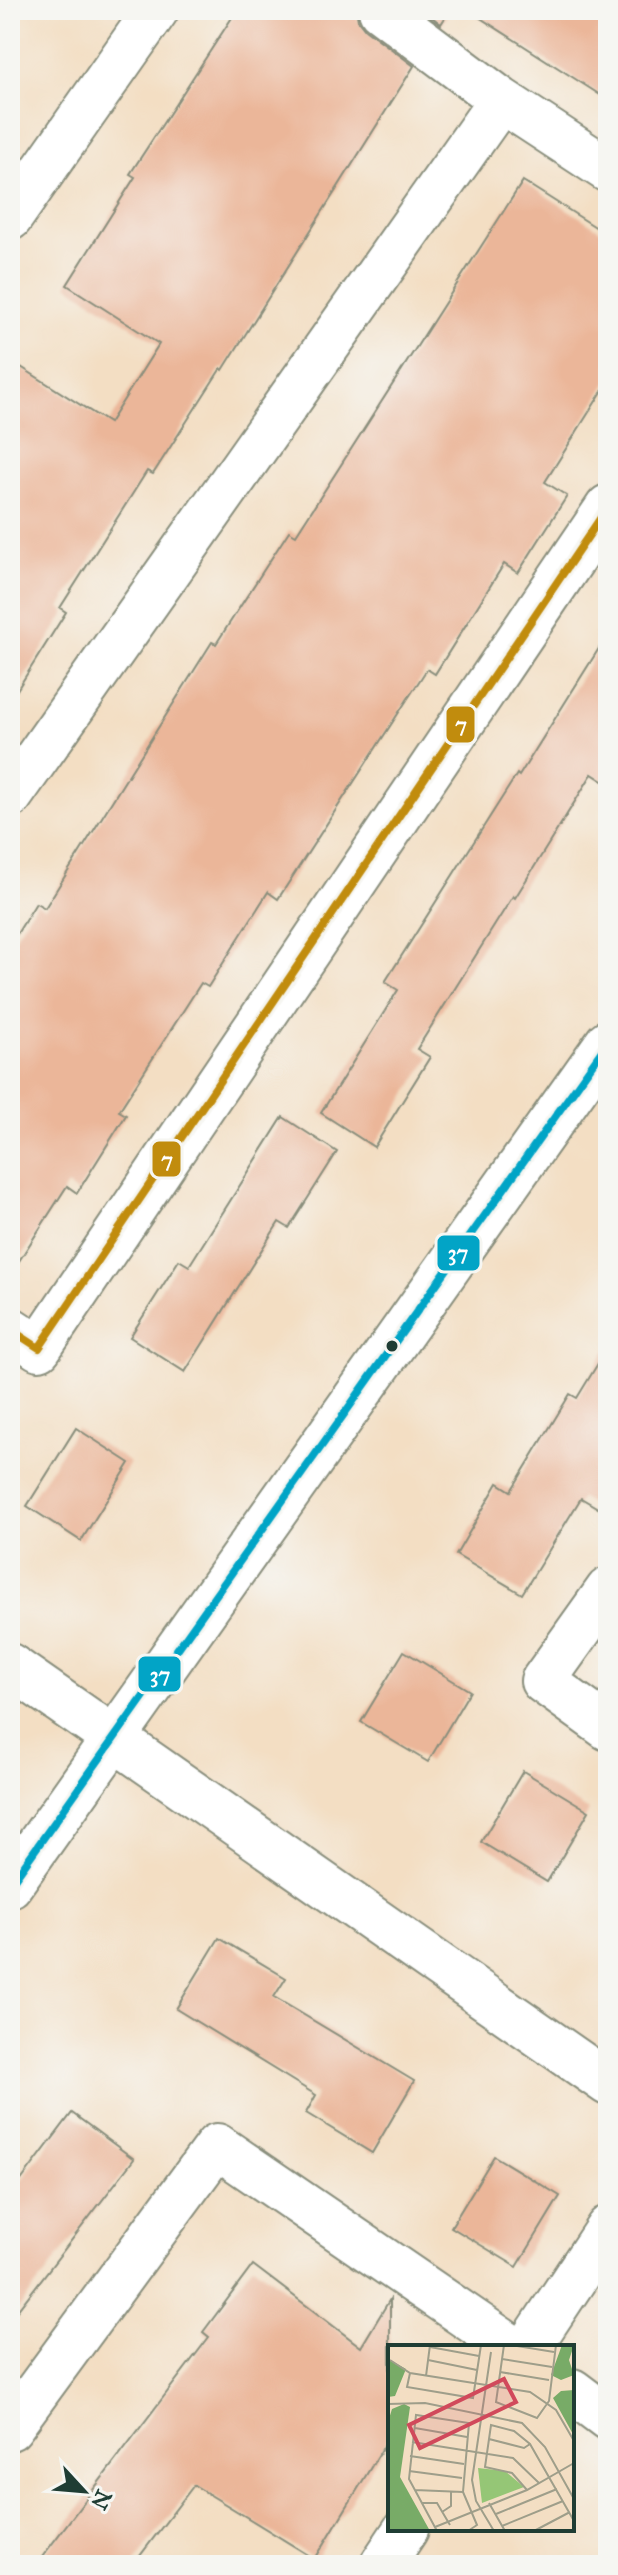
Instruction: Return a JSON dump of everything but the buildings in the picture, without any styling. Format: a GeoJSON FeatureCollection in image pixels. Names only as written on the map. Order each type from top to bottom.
{"type":"FeatureCollection","features":[{"type":"Feature","properties":{"kind":"street"},"geometry":{"type":"LineString","coordinates":[[10,218],[156,10]]}},
{"type":"Feature","properties":{"kind":"street"},"geometry":{"type":"LineString","coordinates":[[381,10],[501,100],[608,170]]}},
{"type":"Feature","properties":{"kind":"street"},"geometry":{"type":"LineString","coordinates":[[10,796],[501,100]]}},
{"type":"Feature","properties":{"kind":"street"},"geometry":{"type":"LineString","coordinates":[[10,1329],[39,1348],[608,507]]}},
{"type":"Feature","properties":{"kind":"street"},"geometry":{"type":"LineString","coordinates":[[10,1885],[608,1042]]}},
{"type":"Feature","properties":{"kind":"street"},"geometry":{"type":"LineString","coordinates":[[608,1590],[543,1681],[608,1728]]}},
{"type":"Feature","properties":{"kind":"street"},"geometry":{"type":"LineString","coordinates":[[10,1666],[608,2083]]}},
{"type":"Feature","properties":{"kind":"street"},"geometry":{"type":"LineString","coordinates":[[10,2428],[217,2146],[508,2345]]}},
{"type":"Feature","properties":{"kind":"street"},"geometry":{"type":"LineString","coordinates":[[530,2345],[608,2228]]}},
{"type":"Feature","properties":{"kind":"street"},"geometry":{"type":"LineString","coordinates":[[574,2392],[608,2418]]}},
{"type":"Feature","properties":{"kind":"street"},"geometry":{"type":"LineString","coordinates":[[382,2565],[405,2531]]}},
{"type":"Feature","properties":{"kind":"transit line","name":"7"},"geometry":{"type":"LineString","coordinates":[[10,1329],[39,1348],[608,507]]}},
{"type":"Feature","properties":{"kind":"transit line","name":"37"},"geometry":{"type":"LineString","coordinates":[[10,1885],[608,1042]]}}]}
